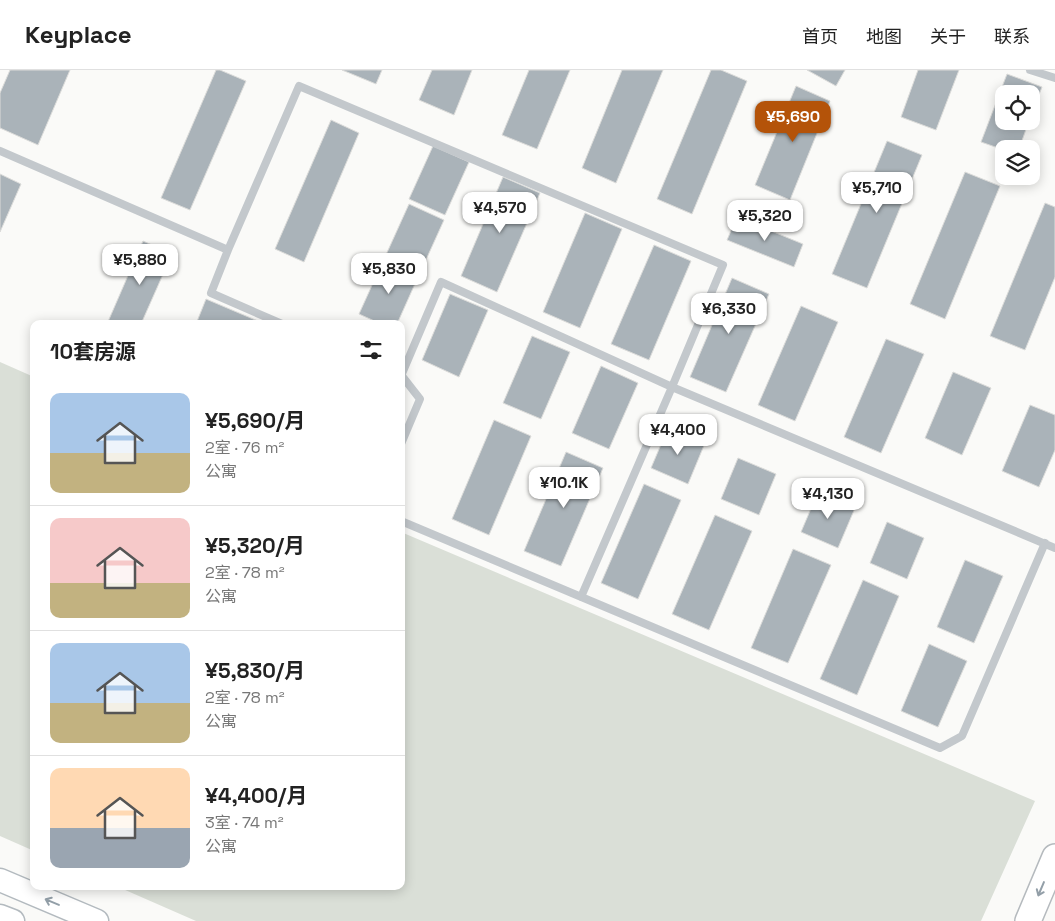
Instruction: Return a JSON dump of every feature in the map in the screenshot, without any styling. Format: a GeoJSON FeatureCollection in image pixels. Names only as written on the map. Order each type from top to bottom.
{"type":"FeatureCollection","features":[{"type":"Feature","properties":{"kind":"main road"},"geometry":{"type":"LineString","coordinates":[[1028,921],[1055,857]]}},
{"type":"Feature","properties":{"kind":"main road"},"geometry":{"type":"LineString","coordinates":[[0,880],[97,921]]}},
{"type":"Feature","properties":{"kind":"main road"},"geometry":{"type":"LineString","coordinates":[[0,916],[13,921]]}},
{"type":"Feature","properties":{"kind":"lane"},"geometry":{"type":"LineString","coordinates":[[1030,70],[1055,78]]}},
{"type":"Feature","properties":{"kind":"lane"},"geometry":{"type":"LineString","coordinates":[[273,320],[211,293],[299,86],[722,266],[581,597]]}},
{"type":"Feature","properties":{"kind":"lane"},"geometry":{"type":"LineString","coordinates":[[0,151],[228,250]]}},
{"type":"Feature","properties":{"kind":"lane"},"geometry":{"type":"LineString","coordinates":[[405,369],[441,282],[672,387],[1055,548]]}},
{"type":"Feature","properties":{"kind":"lane"},"geometry":{"type":"LineString","coordinates":[[405,380],[420,399],[405,435]]}},
{"type":"Feature","properties":{"kind":"lane"},"geometry":{"type":"LineString","coordinates":[[405,523],[940,748],[962,736],[1045,543]]}},
{"type":"Feature","properties":{"kind":"shaded area"},"geometry":{"type":"Polygon","coordinates":[[[0,362],[30,375],[30,849],[0,836],[0,362]]]}},
{"type":"Feature","properties":{"kind":"shaded area"},"geometry":{"type":"Polygon","coordinates":[[[405,534],[1035,801],[981,921],[196,921],[125,890],[405,890],[405,534]]]}},
{"type":"Feature","properties":{"kind":"building"},"geometry":{"type":"Polygon","coordinates":[[[10,70],[70,70],[38,145],[0,128],[0,93],[10,70]]]}},
{"type":"Feature","properties":{"kind":"building"},"geometry":{"type":"Polygon","coordinates":[[[216,70],[246,81],[190,210],[161,198],[216,70]]]}},
{"type":"Feature","properties":{"kind":"building"},"geometry":{"type":"Polygon","coordinates":[[[342,70],[382,70],[376,84],[342,70]]]}},
{"type":"Feature","properties":{"kind":"building"},"geometry":{"type":"Polygon","coordinates":[[[432,70],[472,70],[454,115],[419,100],[432,70]]]}},
{"type":"Feature","properties":{"kind":"building"},"geometry":{"type":"Polygon","coordinates":[[[529,70],[570,70],[537,149],[502,135],[529,70]]]}},
{"type":"Feature","properties":{"kind":"building"},"geometry":{"type":"Polygon","coordinates":[[[622,70],[663,70],[616,183],[582,168],[622,70]]]}},
{"type":"Feature","properties":{"kind":"building"},"geometry":{"type":"Polygon","coordinates":[[[711,70],[721,70],[747,81],[692,214],[657,199],[711,70]]]}},
{"type":"Feature","properties":{"kind":"building"},"geometry":{"type":"Polygon","coordinates":[[[807,70],[845,70],[836,86],[807,70]]]}},
{"type":"Feature","properties":{"kind":"building"},"geometry":{"type":"Polygon","coordinates":[[[918,70],[959,70],[936,130],[901,117],[918,70]]]}},
{"type":"Feature","properties":{"kind":"building"},"geometry":{"type":"Polygon","coordinates":[[[1007,74],[1037,85],[1003,85],[1007,74]]]}},
{"type":"Feature","properties":{"kind":"building"},"geometry":{"type":"Polygon","coordinates":[[[796,86],[830,101],[790,200],[755,185],[796,86]]]}},
{"type":"Feature","properties":{"kind":"building"},"geometry":{"type":"Polygon","coordinates":[[[995,105],[995,130],[1026,130],[1022,140],[995,140],[995,147],[981,142],[995,105]]]}},
{"type":"Feature","properties":{"kind":"building"},"geometry":{"type":"Polygon","coordinates":[[[331,120],[359,133],[304,262],[275,249],[331,120]]]}},
{"type":"Feature","properties":{"kind":"building"},"geometry":{"type":"Polygon","coordinates":[[[887,141],[922,155],[867,288],[832,274],[887,141]]]}},
{"type":"Feature","properties":{"kind":"building"},"geometry":{"type":"Polygon","coordinates":[[[433,146],[469,162],[445,215],[409,199],[433,146]]]}},
{"type":"Feature","properties":{"kind":"building"},"geometry":{"type":"Polygon","coordinates":[[[965,172],[1000,186],[945,319],[910,304],[965,172]]]}},
{"type":"Feature","properties":{"kind":"building"},"geometry":{"type":"Polygon","coordinates":[[[0,174],[21,184],[0,232],[0,174]]]}},
{"type":"Feature","properties":{"kind":"building"},"geometry":{"type":"Polygon","coordinates":[[[503,177],[540,193],[497,292],[461,276],[503,177]]]}},
{"type":"Feature","properties":{"kind":"building"},"geometry":{"type":"Polygon","coordinates":[[[1045,203],[1055,207],[1055,277],[1025,350],[990,336],[1045,203]]]}},
{"type":"Feature","properties":{"kind":"building"},"geometry":{"type":"Polygon","coordinates":[[[409,204],[444,220],[420,273],[385,257],[409,204]]]}},
{"type":"Feature","properties":{"kind":"building"},"geometry":{"type":"Polygon","coordinates":[[[585,213],[622,229],[580,328],[543,312],[585,213]]]}},
{"type":"Feature","properties":{"kind":"building"},"geometry":{"type":"Polygon","coordinates":[[[737,217],[803,244],[794,267],[727,240],[737,217]]]}},
{"type":"Feature","properties":{"kind":"building"},"geometry":{"type":"Polygon","coordinates":[[[143,241],[172,254],[143,320],[109,320],[143,241]]]}},
{"type":"Feature","properties":{"kind":"building"},"geometry":{"type":"Polygon","coordinates":[[[654,245],[691,261],[649,360],[611,344],[654,245]]]}},
{"type":"Feature","properties":{"kind":"building"},"geometry":{"type":"Polygon","coordinates":[[[383,261],[418,277],[399,320],[372,320],[359,314],[383,261]]]}},
{"type":"Feature","properties":{"kind":"building"},"geometry":{"type":"Polygon","coordinates":[[[732,278],[769,294],[726,392],[690,377],[732,278]]]}},
{"type":"Feature","properties":{"kind":"building"},"geometry":{"type":"Polygon","coordinates":[[[450,294],[488,310],[459,377],[422,360],[450,294]]]}},
{"type":"Feature","properties":{"kind":"building"},"geometry":{"type":"Polygon","coordinates":[[[206,299],[256,320],[198,320],[206,299]]]}},
{"type":"Feature","properties":{"kind":"building"},"geometry":{"type":"Polygon","coordinates":[[[801,306],[838,322],[795,421],[758,405],[801,306]]]}},
{"type":"Feature","properties":{"kind":"building"},"geometry":{"type":"Polygon","coordinates":[[[532,336],[570,352],[541,419],[503,403],[532,336]]]}},
{"type":"Feature","properties":{"kind":"building"},"geometry":{"type":"Polygon","coordinates":[[[886,339],[924,354],[881,453],[844,437],[886,339]]]}},
{"type":"Feature","properties":{"kind":"building"},"geometry":{"type":"Polygon","coordinates":[[[601,366],[638,383],[609,449],[572,433],[601,366]]]}},
{"type":"Feature","properties":{"kind":"building"},"geometry":{"type":"Polygon","coordinates":[[[953,372],[991,388],[962,455],[925,438],[953,372]]]}},
{"type":"Feature","properties":{"kind":"building"},"geometry":{"type":"Polygon","coordinates":[[[1030,405],[1055,415],[1055,450],[1039,487],[1002,471],[1030,405]]]}},
{"type":"Feature","properties":{"kind":"building"},"geometry":{"type":"Polygon","coordinates":[[[494,420],[531,436],[489,535],[452,519],[494,420]]]}},
{"type":"Feature","properties":{"kind":"building"},"geometry":{"type":"Polygon","coordinates":[[[668,428],[705,443],[688,484],[651,468],[668,428]]]}},
{"type":"Feature","properties":{"kind":"building"},"geometry":{"type":"Polygon","coordinates":[[[566,452],[603,468],[561,566],[524,551],[566,452]]]}},
{"type":"Feature","properties":{"kind":"building"},"geometry":{"type":"Polygon","coordinates":[[[738,458],[776,474],[759,515],[721,499],[738,458]]]}},
{"type":"Feature","properties":{"kind":"building"},"geometry":{"type":"Polygon","coordinates":[[[644,484],[681,500],[638,599],[601,583],[644,484]]]}},
{"type":"Feature","properties":{"kind":"building"},"geometry":{"type":"Polygon","coordinates":[[[818,492],[855,508],[838,548],[801,532],[818,492]]]}},
{"type":"Feature","properties":{"kind":"building"},"geometry":{"type":"Polygon","coordinates":[[[715,515],[752,531],[709,630],[672,614],[715,515]]]}},
{"type":"Feature","properties":{"kind":"building"},"geometry":{"type":"Polygon","coordinates":[[[887,522],[924,538],[907,579],[870,563],[887,522]]]}},
{"type":"Feature","properties":{"kind":"building"},"geometry":{"type":"Polygon","coordinates":[[[793,549],[831,565],[788,663],[751,648],[793,549]]]}},
{"type":"Feature","properties":{"kind":"building"},"geometry":{"type":"Polygon","coordinates":[[[965,560],[1003,576],[974,643],[937,627],[965,560]]]}},
{"type":"Feature","properties":{"kind":"building"},"geometry":{"type":"Polygon","coordinates":[[[863,580],[899,596],[857,695],[820,679],[863,580]]]}},
{"type":"Feature","properties":{"kind":"building"},"geometry":{"type":"Polygon","coordinates":[[[929,644],[967,661],[938,727],[901,711],[929,644]]]}}]}
